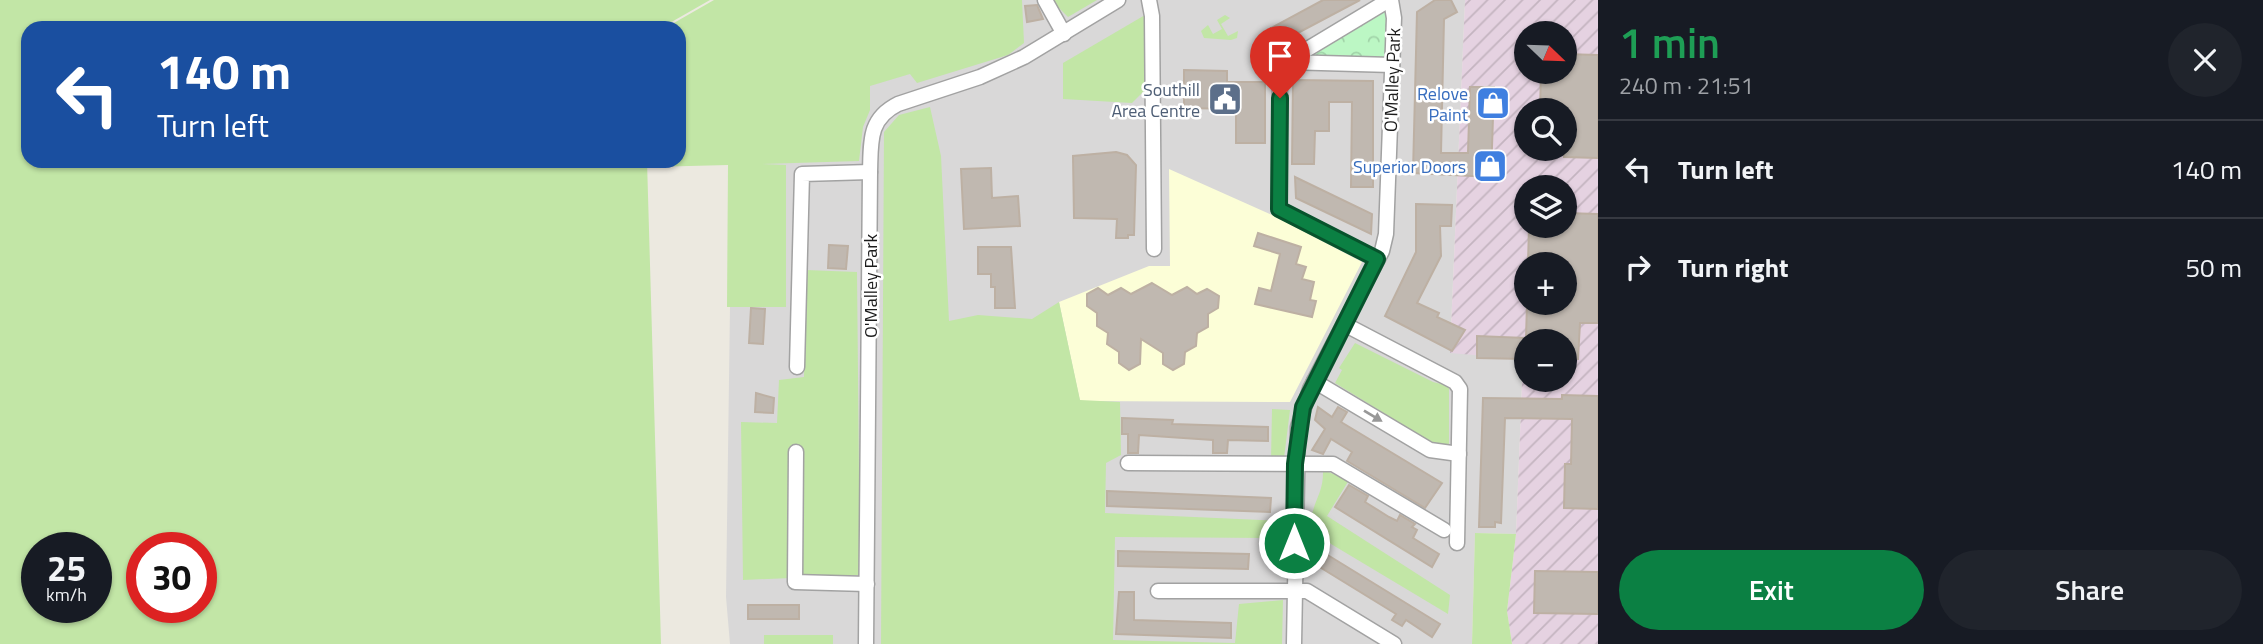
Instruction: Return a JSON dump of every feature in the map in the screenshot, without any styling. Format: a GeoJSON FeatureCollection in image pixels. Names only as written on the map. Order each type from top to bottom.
{"type":"FeatureCollection","features":[{"type":"Feature","properties":{"kind":"street"},"geometry":{"type":"LineString","coordinates":[[1045,0],[1064,34]]}},
{"type":"Feature","properties":{"kind":"street","name":"O'Malley Park"},"geometry":{"type":"LineString","coordinates":[[866,644],[871,131],[879,116],[888,109],[981,77],[1049,43],[1118,0]]}},
{"type":"Feature","properties":{"kind":"street"},"geometry":{"type":"LineString","coordinates":[[1149,0],[1152,16],[1154,249]]}},
{"type":"Feature","properties":{"kind":"street"},"geometry":{"type":"LineString","coordinates":[[1377,259],[1279,209],[1280,72],[1286,62],[1390,0]]}},
{"type":"Feature","properties":{"kind":"street","name":"O'Malley Park"},"geometry":{"type":"LineString","coordinates":[[1294,644],[1295,464],[1298,427],[1314,381],[1377,259],[1386,234],[1394,18],[1390,0]]}},
{"type":"Feature","properties":{"kind":"street"},"geometry":{"type":"LineString","coordinates":[[1286,62],[1392,65]]}},
{"type":"Feature","properties":{"kind":"street"},"geometry":{"type":"LineString","coordinates":[[797,367],[802,174],[870,172]]}},
{"type":"Feature","properties":{"kind":"street"},"geometry":{"type":"LineString","coordinates":[[1344,324],[1455,382],[1462,397],[1457,543]]}},
{"type":"Feature","properties":{"kind":"street"},"geometry":{"type":"LineString","coordinates":[[1314,381],[1430,450],[1459,454]]}},
{"type":"Feature","properties":{"kind":"street"},"geometry":{"type":"LineString","coordinates":[[796,452],[795,582],[867,584]]}},
{"type":"Feature","properties":{"kind":"street"},"geometry":{"type":"LineString","coordinates":[[1128,463],[1295,464],[1307,461],[1340,467],[1444,530]]}},
{"type":"Feature","properties":{"kind":"street"},"geometry":{"type":"LineString","coordinates":[[1158,591],[1307,591],[1395,644]]}},
{"type":"Feature","properties":{"kind":"shaded area"},"geometry":{"type":"Polygon","coordinates":[[[802,0],[1465,0],[1450,352],[1514,358],[1514,392],[1522,392],[1516,534],[1475,533],[1472,644],[833,644],[833,635],[765,635],[764,644],[730,644],[726,597],[732,162],[802,0]]]}},
{"type":"Feature","properties":{"kind":"shaded area"},"geometry":{"type":"Polygon","coordinates":[[[1465,0],[1598,0],[1598,644],[1512,644],[1507,611],[1516,534],[1522,392],[1577,392],[1577,329],[1514,329],[1514,358],[1450,353],[1465,0]]]}},
{"type":"Feature","properties":{"kind":"shaded area"},"geometry":{"type":"Polygon","coordinates":[[[1169,169],[1272,215],[1362,262],[1290,402],[1080,401],[1059,302],[1149,266],[1170,266],[1169,169]]]}},
{"type":"Feature","properties":{"kind":"green space"},"geometry":{"type":"Polygon","coordinates":[[[0,0],[710,0],[673,21],[21,21],[21,168],[647,168],[661,644],[0,644],[0,0]]]}},
{"type":"Feature","properties":{"kind":"green space"},"geometry":{"type":"Polygon","coordinates":[[[714,0],[1022,0],[1024,43],[1008,55],[917,83],[910,74],[870,86],[870,110],[863,127],[859,161],[761,164],[786,165],[786,307],[727,307],[728,165],[686,166],[686,21],[677,21],[714,0]]]}},
{"type":"Feature","properties":{"kind":"green space"},"geometry":{"type":"Polygon","coordinates":[[[1051,0],[1097,0],[1068,17],[1051,0]]]}},
{"type":"Feature","properties":{"kind":"green space"},"geometry":{"type":"Polygon","coordinates":[[[1380,10],[1388,13],[1384,59],[1315,57],[1312,54],[1380,10]]]}},
{"type":"Feature","properties":{"kind":"green space"},"geometry":{"type":"Polygon","coordinates":[[[1145,15],[1147,88],[1132,103],[1063,99],[1063,63],[1145,15]]]}},
{"type":"Feature","properties":{"kind":"green space"},"geometry":{"type":"Polygon","coordinates":[[[1225,15],[1230,18],[1221,24],[1228,36],[1238,31],[1237,38],[1204,38],[1201,31],[1208,25],[1213,34],[1222,29],[1217,20],[1225,15]]]}},
{"type":"Feature","properties":{"kind":"green space"},"geometry":{"type":"Polygon","coordinates":[[[930,107],[941,156],[949,321],[978,315],[1032,319],[1059,302],[1080,400],[1120,402],[1121,455],[1106,463],[1105,513],[1285,521],[1283,538],[1115,537],[1113,640],[1235,643],[1239,604],[1283,600],[1282,644],[881,644],[884,132],[899,115],[930,107]]]}},
{"type":"Feature","properties":{"kind":"green space"},"geometry":{"type":"Polygon","coordinates":[[[806,270],[857,272],[860,575],[743,580],[741,422],[777,423],[779,380],[804,377],[806,270]]]}},
{"type":"Feature","properties":{"kind":"green space"},"geometry":{"type":"Polygon","coordinates":[[[1355,343],[1433,382],[1449,386],[1449,446],[1434,444],[1335,383],[1342,370],[1339,368],[1355,343]]]}},
{"type":"Feature","properties":{"kind":"green space"},"geometry":{"type":"Polygon","coordinates":[[[1272,409],[1290,410],[1284,458],[1271,459],[1272,409]]]}},
{"type":"Feature","properties":{"kind":"green space"},"geometry":{"type":"Polygon","coordinates":[[[1323,470],[1349,480],[1327,516],[1450,595],[1448,614],[1311,532],[1312,514],[1323,479],[1323,470]]]}},
{"type":"Feature","properties":{"kind":"green space"},"geometry":{"type":"Polygon","coordinates":[[[1475,533],[1516,534],[1507,611],[1512,644],[1472,644],[1475,533]]]}},
{"type":"Feature","properties":{"kind":"green space"},"geometry":{"type":"Polygon","coordinates":[[[764,635],[833,635],[833,644],[764,644],[764,635]]]}},
{"type":"Feature","properties":{"kind":"building"},"geometry":{"type":"Polygon","coordinates":[[[1323,0],[1360,0],[1277,44],[1271,28],[1323,0]]]}},
{"type":"Feature","properties":{"kind":"building"},"geometry":{"type":"Polygon","coordinates":[[[1435,0],[1451,0],[1457,12],[1444,19],[1441,153],[1468,153],[1470,87],[1494,87],[1491,177],[1413,173],[1417,12],[1435,0]]]}},
{"type":"Feature","properties":{"kind":"building"},"geometry":{"type":"Polygon","coordinates":[[[1037,5],[1043,19],[1027,22],[1025,6],[1037,5]]]}},
{"type":"Feature","properties":{"kind":"building"},"geometry":{"type":"Polygon","coordinates":[[[1577,54],[1598,55],[1598,158],[1577,157],[1577,98],[1540,98],[1541,84],[1577,84],[1577,54]]]}},
{"type":"Feature","properties":{"kind":"building"},"geometry":{"type":"Polygon","coordinates":[[[1184,70],[1227,71],[1227,82],[1265,82],[1265,143],[1236,143],[1236,109],[1184,108],[1184,70]]]}},
{"type":"Feature","properties":{"kind":"building"},"geometry":{"type":"Polygon","coordinates":[[[1293,80],[1373,81],[1373,187],[1351,187],[1352,102],[1329,102],[1329,131],[1315,131],[1314,164],[1292,164],[1293,80]]]}},
{"type":"Feature","properties":{"kind":"building"},"geometry":{"type":"Polygon","coordinates":[[[1116,152],[1127,155],[1136,165],[1134,235],[1128,235],[1128,238],[1116,238],[1117,219],[1074,218],[1073,156],[1116,152]]]}},
{"type":"Feature","properties":{"kind":"building"},"geometry":{"type":"Polygon","coordinates":[[[991,168],[992,198],[1018,196],[1020,226],[964,229],[961,169],[991,168]]]}},
{"type":"Feature","properties":{"kind":"building"},"geometry":{"type":"Polygon","coordinates":[[[1295,177],[1372,214],[1371,234],[1296,198],[1295,177]]]}},
{"type":"Feature","properties":{"kind":"building"},"geometry":{"type":"Polygon","coordinates":[[[1416,204],[1452,205],[1451,226],[1440,226],[1441,256],[1417,303],[1439,313],[1437,317],[1465,330],[1452,351],[1385,316],[1416,252],[1416,204]]]}},
{"type":"Feature","properties":{"kind":"building"},"geometry":{"type":"Polygon","coordinates":[[[1577,213],[1598,214],[1598,323],[1580,323],[1578,359],[1577,329],[1526,329],[1527,315],[1577,315],[1577,252],[1528,252],[1529,238],[1577,238],[1577,213]]]}},
{"type":"Feature","properties":{"kind":"building"},"geometry":{"type":"Polygon","coordinates":[[[1258,233],[1301,247],[1296,264],[1306,267],[1302,279],[1314,282],[1310,300],[1316,301],[1312,317],[1255,304],[1259,288],[1271,291],[1280,254],[1254,246],[1258,233]]]}},
{"type":"Feature","properties":{"kind":"building"},"geometry":{"type":"Polygon","coordinates":[[[829,245],[848,246],[846,269],[828,268],[829,245]]]}},
{"type":"Feature","properties":{"kind":"building"},"geometry":{"type":"Polygon","coordinates":[[[978,247],[1011,247],[1015,308],[995,308],[995,287],[991,287],[991,274],[978,274],[978,247]]]}},
{"type":"Feature","properties":{"kind":"building"},"geometry":{"type":"Polygon","coordinates":[[[1152,283],[1172,295],[1187,287],[1197,294],[1207,289],[1219,296],[1218,308],[1208,314],[1208,327],[1197,333],[1196,346],[1185,352],[1184,364],[1173,370],[1163,364],[1163,353],[1141,339],[1140,364],[1129,370],[1119,363],[1119,352],[1107,344],[1108,333],[1097,326],[1097,313],[1087,306],[1087,294],[1098,288],[1108,295],[1121,288],[1131,294],[1152,283]]]}},
{"type":"Feature","properties":{"kind":"building"},"geometry":{"type":"Polygon","coordinates":[[[751,308],[765,309],[763,344],[749,343],[751,308]]]}},
{"type":"Feature","properties":{"kind":"building"},"geometry":{"type":"Polygon","coordinates":[[[1477,336],[1514,338],[1514,359],[1477,358],[1477,336]]]}},
{"type":"Feature","properties":{"kind":"building"},"geometry":{"type":"Polygon","coordinates":[[[756,393],[774,398],[773,413],[755,412],[756,393]]]}},
{"type":"Feature","properties":{"kind":"building"},"geometry":{"type":"Polygon","coordinates":[[[1562,395],[1598,396],[1598,509],[1564,508],[1565,464],[1571,464],[1572,419],[1505,418],[1501,523],[1495,522],[1495,527],[1479,527],[1483,398],[1562,399],[1562,395]]]}},
{"type":"Feature","properties":{"kind":"building"},"geometry":{"type":"Polygon","coordinates":[[[1318,407],[1332,417],[1338,407],[1347,412],[1341,422],[1442,483],[1425,508],[1347,461],[1352,452],[1331,439],[1323,454],[1312,450],[1325,429],[1315,420],[1318,407]]]}},
{"type":"Feature","properties":{"kind":"building"},"geometry":{"type":"Polygon","coordinates":[[[1122,418],[1173,420],[1172,424],[1268,427],[1268,441],[1228,440],[1227,453],[1213,453],[1213,440],[1139,435],[1138,453],[1128,453],[1128,434],[1122,434],[1122,418]]]}},
{"type":"Feature","properties":{"kind":"building"},"geometry":{"type":"Polygon","coordinates":[[[1349,485],[1368,496],[1365,502],[1389,517],[1397,521],[1400,515],[1415,524],[1412,527],[1417,530],[1413,538],[1439,554],[1432,567],[1335,507],[1349,485]]]}},
{"type":"Feature","properties":{"kind":"building"},"geometry":{"type":"Polygon","coordinates":[[[1107,491],[1271,498],[1270,512],[1107,506],[1107,491]]]}},
{"type":"Feature","properties":{"kind":"building"},"geometry":{"type":"Polygon","coordinates":[[[1118,551],[1249,554],[1248,569],[1118,566],[1118,551]]]}},
{"type":"Feature","properties":{"kind":"building"},"geometry":{"type":"Polygon","coordinates":[[[1326,554],[1440,624],[1432,637],[1406,620],[1402,626],[1392,620],[1396,614],[1318,566],[1326,554]]]}},
{"type":"Feature","properties":{"kind":"building"},"geometry":{"type":"Polygon","coordinates":[[[1535,571],[1598,572],[1598,614],[1534,613],[1535,571]]]}},
{"type":"Feature","properties":{"kind":"building"},"geometry":{"type":"Polygon","coordinates":[[[1119,592],[1134,592],[1134,620],[1231,623],[1231,638],[1116,634],[1119,592]]]}},
{"type":"Feature","properties":{"kind":"building"},"geometry":{"type":"Polygon","coordinates":[[[748,605],[799,605],[799,619],[748,619],[748,605]]]}},
{"type":"Feature","properties":{"kind":"place","name":"Southill Area Centre"},"geometry":{"type":"Point","coordinates":[1225,99]}},
{"type":"Feature","properties":{"kind":"place","name":"Relove Paint"},"geometry":{"type":"Point","coordinates":[1493,103]}},
{"type":"Feature","properties":{"kind":"place","name":"Superior Doors"},"geometry":{"type":"Point","coordinates":[1490,166]}},
{"type":"Feature","properties":{"kind":"route"},"geometry":{"type":"LineString","coordinates":[[1280,98],[1279,209],[1377,259],[1303,407],[1298,427],[1295,464],[1294,543]]}}]}
